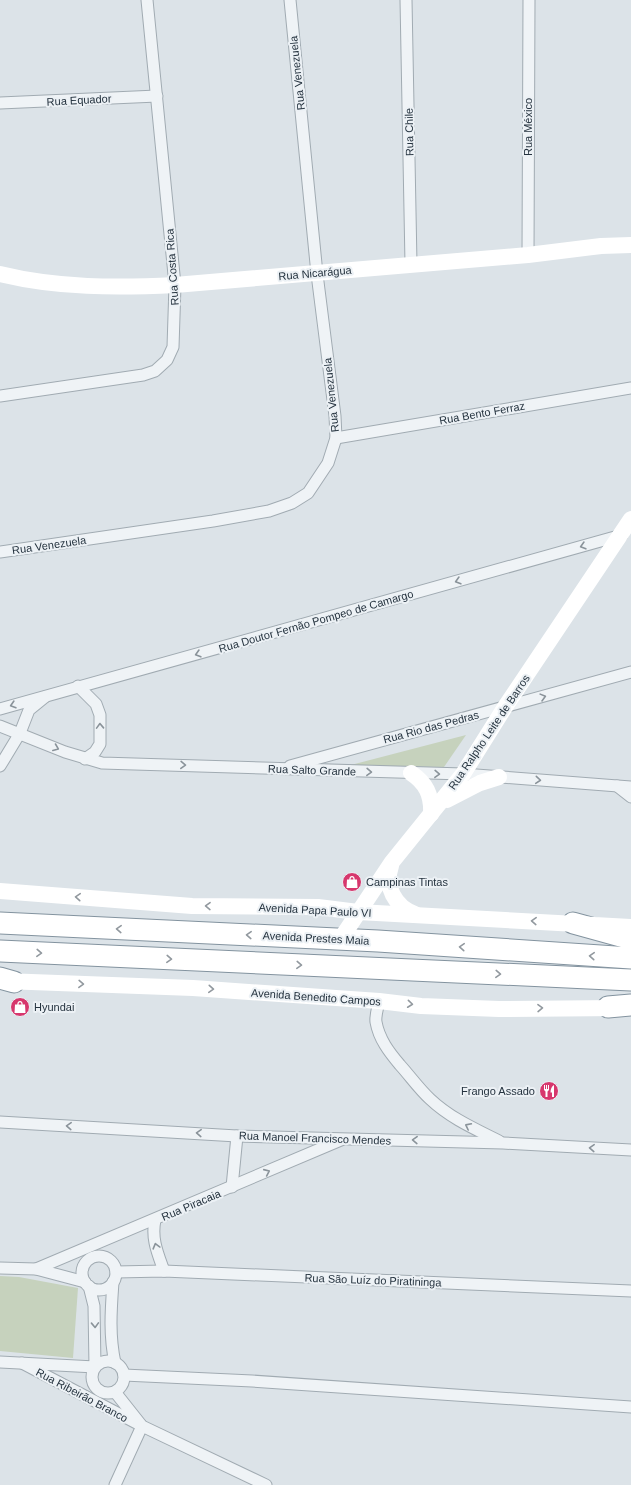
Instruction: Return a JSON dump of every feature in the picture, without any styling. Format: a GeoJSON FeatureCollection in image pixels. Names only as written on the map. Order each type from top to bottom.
{"type":"FeatureCollection","features":[{"type":"Feature","properties":{"kind":"highway"},"geometry":{"type":"LineString","coordinates":[[573,923],[631,939]]}},
{"type":"Feature","properties":{"kind":"highway","name":"Avenida Prestes Maia"},"geometry":{"type":"LineString","coordinates":[[0,924],[340,940],[631,958]]}},
{"type":"Feature","properties":{"kind":"highway"},"geometry":{"type":"LineString","coordinates":[[0,951],[631,980]]}},
{"type":"Feature","properties":{"kind":"highway"},"geometry":{"type":"LineString","coordinates":[[608,1007],[631,1005]]}},
{"type":"Feature","properties":{"kind":"street","name":"Rua Costa Rica"},"geometry":{"type":"LineString","coordinates":[[0,396],[143,375],[155,371],[167,360],[173,347],[176,285],[147,0]]}},
{"type":"Feature","properties":{"kind":"street","name":"Rua Venezuela"},"geometry":{"type":"LineString","coordinates":[[0,552],[206,522],[269,511],[292,503],[308,493],[328,463],[336,438],[317,274],[290,0]]}},
{"type":"Feature","properties":{"kind":"street","name":"Rua Chile"},"geometry":{"type":"LineString","coordinates":[[406,0],[411,264]]}},
{"type":"Feature","properties":{"kind":"street","name":"Rua México"},"geometry":{"type":"LineString","coordinates":[[528,255],[529,0]]}},
{"type":"Feature","properties":{"kind":"street","name":"Rua Equador"},"geometry":{"type":"LineString","coordinates":[[0,103],[157,96]]}},
{"type":"Feature","properties":{"kind":"street","name":"Rua Nicarágua"},"geometry":{"type":"LineString","coordinates":[[0,274],[26,280],[61,284],[132,287],[176,285],[528,255],[601,246],[631,245]]}},
{"type":"Feature","properties":{"kind":"street","name":"Rua Bento Ferraz"},"geometry":{"type":"LineString","coordinates":[[336,438],[630,389]]}},
{"type":"Feature","properties":{"kind":"street","name":"Rua Ralpho Leite de Barros"},"geometry":{"type":"LineString","coordinates":[[340,940],[392,862],[463,774],[505,707],[626,534],[631,519]]}},
{"type":"Feature","properties":{"kind":"street","name":"Rua Doutor Fernão Pompeo de Camargo"},"geometry":{"type":"LineString","coordinates":[[0,709],[48,694],[626,534]]}},
{"type":"Feature","properties":{"kind":"street","name":"Rua Rio das Pedras"},"geometry":{"type":"LineString","coordinates":[[278,769],[631,672]]}},
{"type":"Feature","properties":{"kind":"street"},"geometry":{"type":"LineString","coordinates":[[78,686],[96,704],[100,715],[100,744],[95,752],[85,759]]}},
{"type":"Feature","properties":{"kind":"street"},"geometry":{"type":"LineString","coordinates":[[0,766],[20,734],[29,710],[48,694]]}},
{"type":"Feature","properties":{"kind":"street","name":"Rua Salto Grande"},"geometry":{"type":"LineString","coordinates":[[0,726],[85,759],[102,762],[463,774],[631,787]]}},
{"type":"Feature","properties":{"kind":"street"},"geometry":{"type":"LineString","coordinates":[[410,773],[425,786],[430,794],[431,814]]}},
{"type":"Feature","properties":{"kind":"street"},"geometry":{"type":"LineString","coordinates":[[431,814],[462,791],[499,777]]}},
{"type":"Feature","properties":{"kind":"street"},"geometry":{"type":"LineString","coordinates":[[617,786],[631,797]]}},
{"type":"Feature","properties":{"kind":"street"},"geometry":{"type":"LineString","coordinates":[[392,862],[388,881],[394,899],[409,912],[418,915]]}},
{"type":"Feature","properties":{"kind":"street","name":"Avenida Papa Paulo VI"},"geometry":{"type":"LineString","coordinates":[[0,891],[192,906],[318,907],[358,912],[631,927]]}},
{"type":"Feature","properties":{"kind":"street","name":"Avenida Benedito Campos"},"geometry":{"type":"LineString","coordinates":[[5,980],[193,988],[380,1001],[422,1006],[499,1009],[608,1007],[631,1009]]}},
{"type":"Feature","properties":{"kind":"street"},"geometry":{"type":"LineString","coordinates":[[380,1001],[376,1020],[379,1033],[387,1049],[412,1080],[442,1109],[463,1123],[503,1143]]}},
{"type":"Feature","properties":{"kind":"street","name":"Rua Manoel Francisco Mendes"},"geometry":{"type":"LineString","coordinates":[[0,1122],[238,1136],[503,1143],[630,1150]]}},
{"type":"Feature","properties":{"kind":"street"},"geometry":{"type":"LineString","coordinates":[[232,1187],[238,1136]]}},
{"type":"Feature","properties":{"kind":"street","name":"Rua Piracaia"},"geometry":{"type":"LineString","coordinates":[[36,1270],[344,1138]]}},
{"type":"Feature","properties":{"kind":"street"},"geometry":{"type":"LineString","coordinates":[[155,1220],[153,1233],[155,1246],[164,1271]]}},
{"type":"Feature","properties":{"kind":"street"},"geometry":{"type":"LineString","coordinates":[[0,1362],[95,1367],[105,1362],[115,1363],[123,1370],[124,1375],[122,1385],[115,1392],[105,1393],[96,1388],[92,1378],[95,1367],[94,1306],[87,1284],[82,1277],[86,1262],[96,1256],[102,1256],[112,1262],[115,1277],[110,1315],[111,1341],[115,1363]]}},
{"type":"Feature","properties":{"kind":"street"},"geometry":{"type":"LineString","coordinates":[[0,1268],[36,1270],[87,1284],[94,1289],[104,1289],[115,1277]]}},
{"type":"Feature","properties":{"kind":"street","name":"Rua São Luíz do Piratininga"},"geometry":{"type":"LineString","coordinates":[[115,1277],[164,1271],[631,1291]]}},
{"type":"Feature","properties":{"kind":"street","name":"Rua Ribeirão Branco"},"geometry":{"type":"LineString","coordinates":[[22,1363],[142,1426],[266,1485]]}},
{"type":"Feature","properties":{"kind":"street"},"geometry":{"type":"LineString","coordinates":[[124,1375],[252,1381],[631,1407]]}},
{"type":"Feature","properties":{"kind":"street","name":"Rua Ribeirão Branco"},"geometry":{"type":"LineString","coordinates":[[115,1392],[142,1426]]}},
{"type":"Feature","properties":{"kind":"street"},"geometry":{"type":"LineString","coordinates":[[115,1485],[142,1426]]}},
{"type":"Feature","properties":{"kind":"green space"},"geometry":{"type":"Polygon","coordinates":[[[466,735],[444,767],[347,766],[466,735]]]}},
{"type":"Feature","properties":{"kind":"green space"},"geometry":{"type":"Polygon","coordinates":[[[0,1276],[19,1277],[78,1288],[73,1358],[0,1351],[0,1276]]]}},
{"type":"Feature","properties":{"kind":"place","name":"Campinas Tintas"},"geometry":{"type":"Point","coordinates":[352,882]}},
{"type":"Feature","properties":{"kind":"place","name":"Hyundai"},"geometry":{"type":"Point","coordinates":[20,1007]}},
{"type":"Feature","properties":{"kind":"place","name":"Frango Assado"},"geometry":{"type":"Point","coordinates":[549,1091]}}]}
